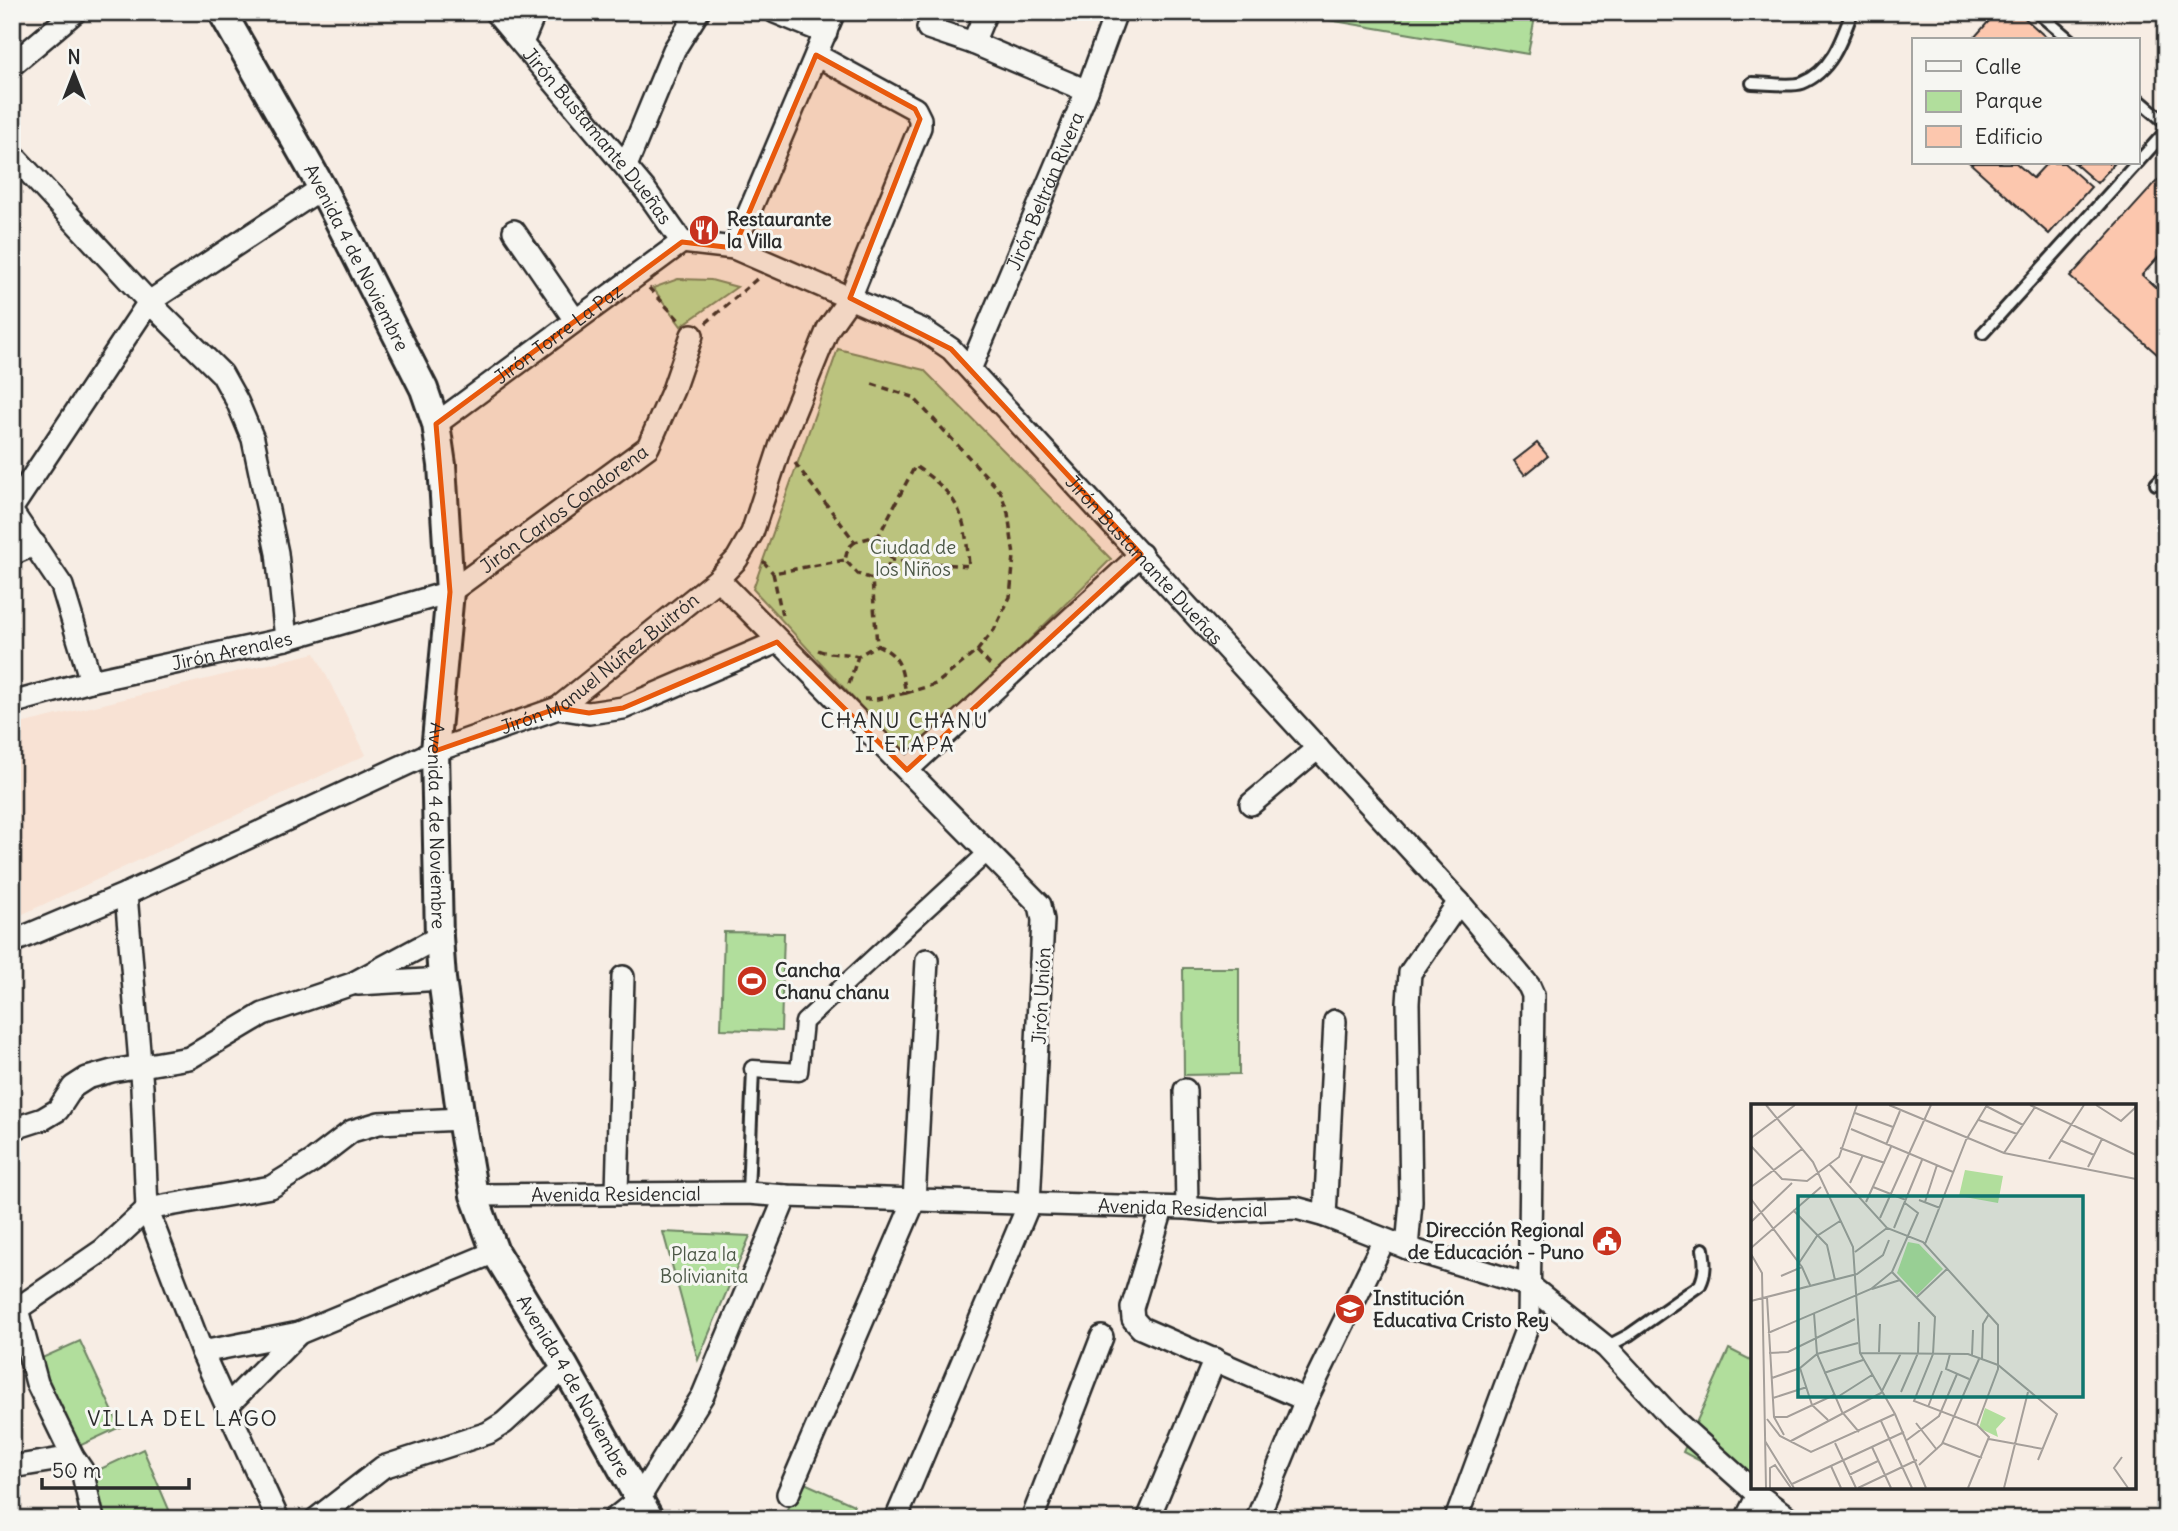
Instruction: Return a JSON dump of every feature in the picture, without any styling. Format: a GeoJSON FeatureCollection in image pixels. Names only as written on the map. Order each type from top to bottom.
{"type":"FeatureCollection","features":[{"type":"Feature","properties":{"kind":"street"},"geometry":{"type":"LineString","coordinates":[[12,65],[75,12]]}},
{"type":"Feature","properties":{"kind":"street","name":"Avenida 4 de Noviembre"},"geometry":{"type":"LineString","coordinates":[[222,12],[322,188],[424,390],[436,424],[442,466],[450,592],[435,751],[439,937],[442,979],[474,1195],[495,1252],[565,1367],[644,1509]]}},
{"type":"Feature","properties":{"kind":"street","name":"Jirón Bustamante Dueñas"},"geometry":{"type":"LineString","coordinates":[[495,12],[626,166],[682,242],[734,248],[850,298],[923,330],[971,367],[1459,902],[1529,986],[1533,996],[1529,1322],[1457,1519]]}},
{"type":"Feature","properties":{"kind":"street"},"geometry":{"type":"LineString","coordinates":[[522,43],[535,12]]}},
{"type":"Feature","properties":{"kind":"street"},"geometry":{"type":"LineString","coordinates":[[626,166],[674,50],[698,12]]}},
{"type":"Feature","properties":{"kind":"street"},"geometry":{"type":"LineString","coordinates":[[775,12],[826,33]]}},
{"type":"Feature","properties":{"kind":"street"},"geometry":{"type":"LineString","coordinates":[[734,248],[834,12]]}},
{"type":"Feature","properties":{"kind":"street"},"geometry":{"type":"LineString","coordinates":[[973,43],[986,12]]}},
{"type":"Feature","properties":{"kind":"street","name":"Jirón Beltrán Rivera"},"geometry":{"type":"LineString","coordinates":[[971,367],[1087,91],[1116,12]]}},
{"type":"Feature","properties":{"kind":"street"},"geometry":{"type":"LineString","coordinates":[[928,28],[973,43],[1087,91]]}},
{"type":"Feature","properties":{"kind":"street","name":"Jirón Manuel Núñez Buitrón"},"geometry":{"type":"LineString","coordinates":[[12,942],[125,894],[435,751],[558,708],[718,579],[737,559],[752,533],[781,444],[828,329],[850,298],[920,127],[920,119],[915,109],[816,55]]}},
{"type":"Feature","properties":{"kind":"street"},"geometry":{"type":"LineString","coordinates":[[12,154],[149,302],[222,374],[253,439],[277,554],[286,639]]}},
{"type":"Feature","properties":{"kind":"street"},"geometry":{"type":"LineString","coordinates":[[91,681],[62,586],[12,510],[149,302],[322,188]]}},
{"type":"Feature","properties":{"kind":"street"},"geometry":{"type":"LineString","coordinates":[[514,231],[575,320]]}},
{"type":"Feature","properties":{"kind":"street","name":"Jirón Torre La Paz"},"geometry":{"type":"LineString","coordinates":[[436,424],[682,242]]}},
{"type":"Feature","properties":{"kind":"street","name":"Jirón Carlos Condorena"},"geometry":{"type":"LineString","coordinates":[[450,592],[648,447],[673,390],[692,335]]}},
{"type":"Feature","properties":{"kind":"street"},"geometry":{"type":"LineString","coordinates":[[12,554],[35,544]]}},
{"type":"Feature","properties":{"kind":"street"},"geometry":{"type":"LineString","coordinates":[[907,770],[1141,554]]}},
{"type":"Feature","properties":{"kind":"street","name":"Jirón Unión"},"geometry":{"type":"LineString","coordinates":[[718,579],[777,642],[1040,905],[1043,920],[1029,1204],[896,1519]]}},
{"type":"Feature","properties":{"kind":"street","name":"Jirón Arenales"},"geometry":{"type":"LineString","coordinates":[[12,703],[91,681],[286,639],[450,592]]}},
{"type":"Feature","properties":{"kind":"street"},"geometry":{"type":"LineString","coordinates":[[558,708],[589,713],[624,708],[777,642]]}},
{"type":"Feature","properties":{"kind":"street"},"geometry":{"type":"LineString","coordinates":[[1251,804],[1318,748]]}},
{"type":"Feature","properties":{"kind":"street"},"geometry":{"type":"LineString","coordinates":[[753,1069],[799,1072],[804,1022],[988,852]]}},
{"type":"Feature","properties":{"kind":"street"},"geometry":{"type":"LineString","coordinates":[[125,894],[140,1068],[147,1209],[202,1352],[276,1518]]}},
{"type":"Feature","properties":{"kind":"street"},"geometry":{"type":"LineString","coordinates":[[1406,1248],[1411,1202],[1408,1003],[1410,973],[1459,902]]}},
{"type":"Feature","properties":{"kind":"street"},"geometry":{"type":"LineString","coordinates":[[12,1129],[43,1119],[58,1110],[73,1087],[88,1078],[112,1071],[189,1059],[263,1014],[352,984],[439,937]]}},
{"type":"Feature","properties":{"kind":"street"},"geometry":{"type":"LineString","coordinates":[[789,1494],[914,1201],[927,960]]}},
{"type":"Feature","properties":{"kind":"street"},"geometry":{"type":"LineString","coordinates":[[617,1192],[623,977]]}},
{"type":"Feature","properties":{"kind":"street"},"geometry":{"type":"LineString","coordinates":[[352,984],[442,979]]}},
{"type":"Feature","properties":{"kind":"street"},"geometry":{"type":"LineString","coordinates":[[1325,1216],[1335,1021]]}},
{"type":"Feature","properties":{"kind":"street"},"geometry":{"type":"LineString","coordinates":[[1185,1090],[1187,1208]]}},
{"type":"Feature","properties":{"kind":"street"},"geometry":{"type":"LineString","coordinates":[[93,1519],[82,1470],[37,1383],[15,1310],[103,1250],[147,1209],[271,1187],[313,1161],[352,1131],[379,1124],[461,1119]]}},
{"type":"Feature","properties":{"kind":"street","name":"Avenida Residencial"},"geometry":{"type":"LineString","coordinates":[[474,1195],[748,1193],[914,1201],[1187,1208],[1218,1212],[1296,1208],[1325,1216],[1406,1248],[1530,1286],[1605,1347],[1674,1420],[1751,1489]]}},
{"type":"Feature","properties":{"kind":"street"},"geometry":{"type":"LineString","coordinates":[[614,1519],[644,1509],[703,1395],[786,1196]]}},
{"type":"Feature","properties":{"kind":"street"},"geometry":{"type":"LineString","coordinates":[[1162,1209],[1132,1308],[1133,1319],[1141,1328],[1306,1399]]}},
{"type":"Feature","properties":{"kind":"street"},"geometry":{"type":"LineString","coordinates":[[1257,1519],[1306,1399],[1384,1240]]}},
{"type":"Feature","properties":{"kind":"street"},"geometry":{"type":"LineString","coordinates":[[202,1352],[299,1333],[495,1252]]}},
{"type":"Feature","properties":{"kind":"street"},"geometry":{"type":"LineString","coordinates":[[227,1406],[299,1333]]}},
{"type":"Feature","properties":{"kind":"street"},"geometry":{"type":"LineString","coordinates":[[1032,1519],[1102,1337]]}},
{"type":"Feature","properties":{"kind":"street"},"geometry":{"type":"LineString","coordinates":[[1147,1519],[1215,1359]]}},
{"type":"Feature","properties":{"kind":"street"},"geometry":{"type":"LineString","coordinates":[[316,1519],[383,1467],[488,1433],[565,1367]]}},
{"type":"Feature","properties":{"kind":"street"},"geometry":{"type":"LineString","coordinates":[[12,1467],[73,1457]]}},
{"type":"Feature","properties":{"kind":"street","name":"Avenida Residencial"},"geometry":{"type":"LineString","coordinates":[[1751,1489],[1790,1519]]}},
{"type":"Feature","properties":{"kind":"street"},"geometry":{"type":"LineString","coordinates":[[1746,1519],[1758,1495]]}},
{"type":"Feature","properties":{"kind":"lane"},"geometry":{"type":"LineString","coordinates":[[1752,83],[1801,83],[1824,69],[1839,46],[1852,12]]}},
{"type":"Feature","properties":{"kind":"lane"},"geometry":{"type":"LineString","coordinates":[[2037,12],[2068,38]]}},
{"type":"Feature","properties":{"kind":"lane"},"geometry":{"type":"LineString","coordinates":[[2140,101],[2166,123]]}},
{"type":"Feature","properties":{"kind":"lane"},"geometry":{"type":"LineString","coordinates":[[2140,159],[2166,131]]}},
{"type":"Feature","properties":{"kind":"lane"},"geometry":{"type":"LineString","coordinates":[[1983,333],[2135,164]]}},
{"type":"Feature","properties":{"kind":"lane"},"geometry":{"type":"LineString","coordinates":[[2156,484],[2166,474]]}},
{"type":"Feature","properties":{"kind":"lane"},"geometry":{"type":"LineString","coordinates":[[748,1193],[753,1069]]}},
{"type":"Feature","properties":{"kind":"lane"},"geometry":{"type":"LineString","coordinates":[[1605,1347],[1629,1335],[1700,1285],[1706,1266],[1703,1249]]}},
{"type":"Feature","properties":{"kind":"path"},"geometry":{"type":"LineString","coordinates":[[636,274],[692,335],[773,266]]}},
{"type":"Feature","properties":{"kind":"path"},"geometry":{"type":"LineString","coordinates":[[857,699],[877,699],[936,684],[977,651],[994,630],[1010,597],[1014,556],[1008,513],[1000,491],[913,397],[872,384]]}},
{"type":"Feature","properties":{"kind":"path"},"geometry":{"type":"LineString","coordinates":[[781,444],[855,542]]}},
{"type":"Feature","properties":{"kind":"path"},"geometry":{"type":"LineString","coordinates":[[845,560],[848,548],[855,542],[879,535],[915,466],[935,479],[955,500],[966,528],[969,566],[891,560]]}},
{"type":"Feature","properties":{"kind":"path"},"geometry":{"type":"LineString","coordinates":[[872,579],[886,570],[891,560],[887,544],[879,535]]}},
{"type":"Feature","properties":{"kind":"path"},"geometry":{"type":"LineString","coordinates":[[773,573],[845,560]]}},
{"type":"Feature","properties":{"kind":"path"},"geometry":{"type":"LineString","coordinates":[[845,560],[858,574],[872,579]]}},
{"type":"Feature","properties":{"kind":"path"},"geometry":{"type":"LineString","coordinates":[[763,561],[773,573],[782,615]]}},
{"type":"Feature","properties":{"kind":"path"},"geometry":{"type":"LineString","coordinates":[[872,579],[877,645]]}},
{"type":"Feature","properties":{"kind":"path"},"geometry":{"type":"LineString","coordinates":[[877,645],[892,652],[897,659],[906,693]]}},
{"type":"Feature","properties":{"kind":"path"},"geometry":{"type":"LineString","coordinates":[[848,687],[858,656],[877,645]]}},
{"type":"Feature","properties":{"kind":"path"},"geometry":{"type":"LineString","coordinates":[[811,647],[828,654],[844,652],[858,656]]}},
{"type":"Feature","properties":{"kind":"path"},"geometry":{"type":"LineString","coordinates":[[977,651],[996,672]]}},
{"type":"Feature","properties":{"kind":"highlighted area"},"geometry":{"type":"Polygon","coordinates":[[[816,55],[915,109],[920,119],[850,298],[951,349],[1141,554],[907,770],[777,642],[623,708],[589,713],[558,708],[435,751],[450,592],[436,424],[682,242],[734,248],[816,55]]]}},
{"type":"Feature","properties":{"kind":"shaded area"},"geometry":{"type":"Polygon","coordinates":[[[315,653],[366,755],[12,919],[12,726],[315,653]]]}},
{"type":"Feature","properties":{"kind":"green space"},"geometry":{"type":"Polygon","coordinates":[[[1282,12],[1536,12],[1528,54],[1282,12]]]}},
{"type":"Feature","properties":{"kind":"green space"},"geometry":{"type":"Polygon","coordinates":[[[678,279],[711,280],[737,287],[681,326],[653,288],[678,279]]]}},
{"type":"Feature","properties":{"kind":"green space","name":"Ciudad de los Niños"},"geometry":{"type":"Polygon","coordinates":[[[838,349],[924,370],[1111,559],[909,759],[753,589],[838,349]]]}},
{"type":"Feature","properties":{"kind":"green space","name":"Cancha Chanu chanu"},"geometry":{"type":"Polygon","coordinates":[[[724,932],[784,933],[781,1031],[721,1029],[724,932]]]}},
{"type":"Feature","properties":{"kind":"green space"},"geometry":{"type":"Polygon","coordinates":[[[1183,968],[1239,968],[1239,1074],[1184,1075],[1183,968]]]}},
{"type":"Feature","properties":{"kind":"green space","name":"Plaza la Bolivianita"},"geometry":{"type":"Polygon","coordinates":[[[663,1232],[750,1236],[698,1360],[663,1232]]]}},
{"type":"Feature","properties":{"kind":"green space"},"geometry":{"type":"Polygon","coordinates":[[[80,1341],[120,1427],[62,1454],[24,1366],[80,1341]]]}},
{"type":"Feature","properties":{"kind":"green space"},"geometry":{"type":"Polygon","coordinates":[[[1729,1349],[1751,1360],[1751,1488],[1683,1452],[1729,1349]]]}},
{"type":"Feature","properties":{"kind":"green space"},"geometry":{"type":"Polygon","coordinates":[[[143,1449],[173,1519],[93,1519],[79,1479],[143,1449]]]}},
{"type":"Feature","properties":{"kind":"green space"},"geometry":{"type":"Polygon","coordinates":[[[800,1481],[854,1505],[848,1519],[783,1518],[800,1481]]]}},
{"type":"Feature","properties":{"kind":"building"},"geometry":{"type":"Polygon","coordinates":[[[1997,12],[2018,12],[2047,38],[1974,38],[1997,12]]]}},
{"type":"Feature","properties":{"kind":"building"},"geometry":{"type":"Polygon","coordinates":[[[1971,164],[2017,164],[2033,178],[2046,164],[2065,164],[2091,187],[2049,234],[1971,164]]]}},
{"type":"Feature","properties":{"kind":"building"},"geometry":{"type":"Polygon","coordinates":[[[2075,164],[2114,164],[2097,183],[2075,164]]]}},
{"type":"Feature","properties":{"kind":"building"},"geometry":{"type":"Polygon","coordinates":[[[2166,171],[2166,249],[2142,275],[2166,297],[2166,362],[2070,277],[2166,171]]]}},
{"type":"Feature","properties":{"kind":"building"},"geometry":{"type":"Polygon","coordinates":[[[1537,443],[1548,456],[1525,475],[1514,461],[1537,443]]]}},
{"type":"Feature","properties":{"kind":"place","name":"Restaurante la Villa"},"geometry":{"type":"Point","coordinates":[704,230]}},
{"type":"Feature","properties":{"kind":"place","name":"Cancha Chanu chanu"},"geometry":{"type":"Point","coordinates":[752,981]}},
{"type":"Feature","properties":{"kind":"place","name":"Dirección Regional de Educación - Puno"},"geometry":{"type":"Point","coordinates":[1607,1241]}},
{"type":"Feature","properties":{"kind":"place","name":"Institución Educativa Cristo Rey"},"geometry":{"type":"Point","coordinates":[1350,1309]}},
{"type":"Feature","properties":{"kind":"district","name":"CHANU CHANU II ETAPA"},"geometry":{"type":"Point","coordinates":[905,733]}},
{"type":"Feature","properties":{"kind":"district","name":"VILLA DEL LAGO"},"geometry":{"type":"Point","coordinates":[183,1419]}}]}
